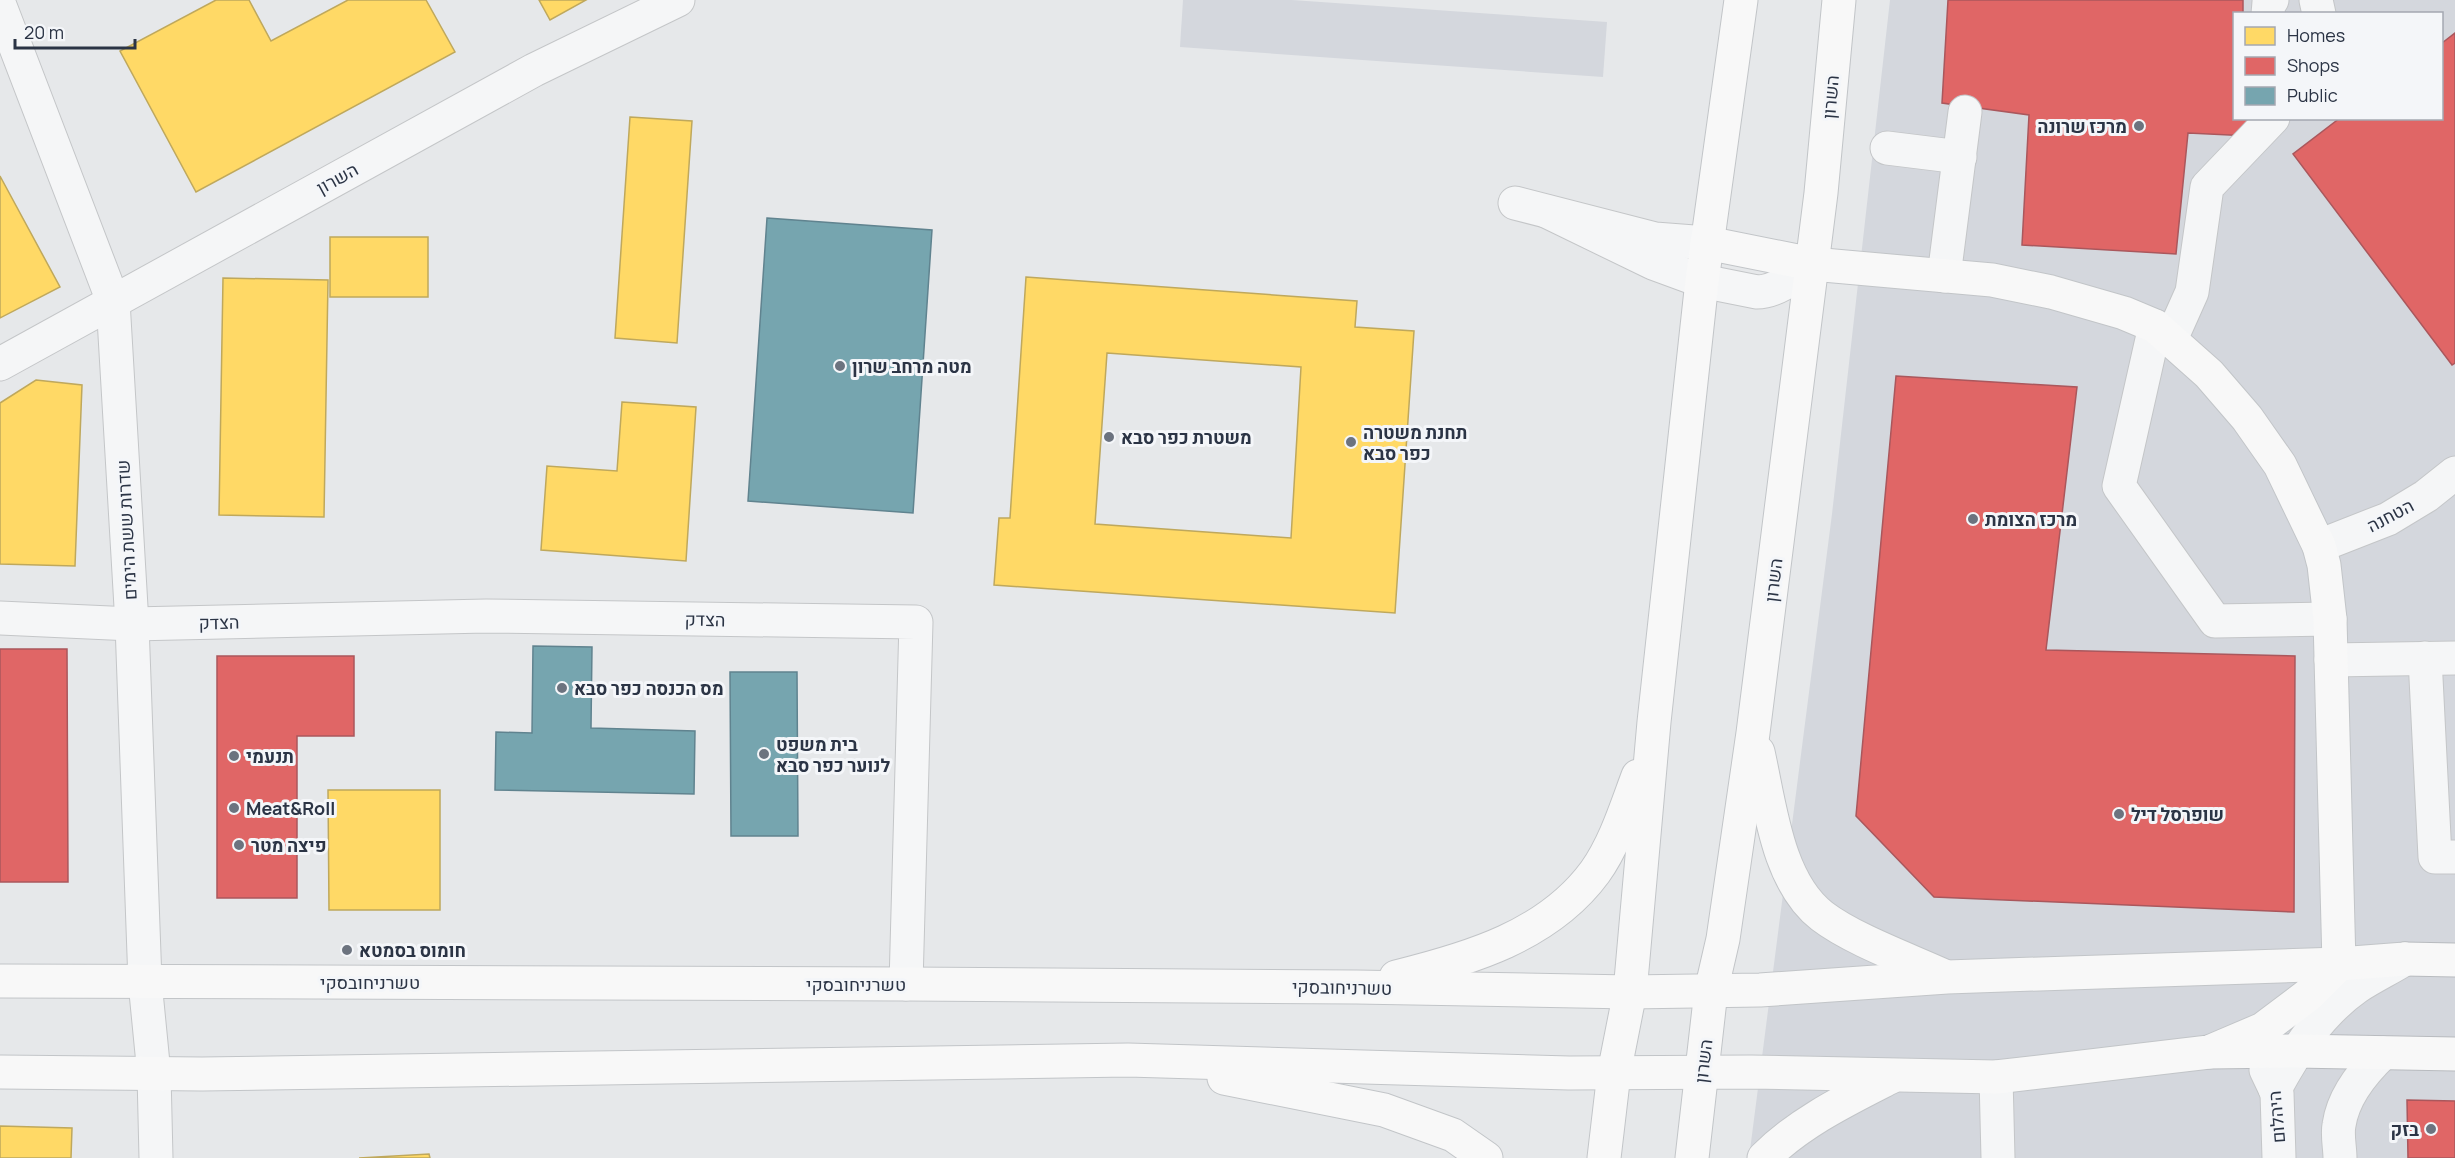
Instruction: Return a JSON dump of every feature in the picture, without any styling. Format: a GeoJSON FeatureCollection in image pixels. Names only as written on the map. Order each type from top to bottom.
{"type":"FeatureCollection","features":[{"type":"Feature","properties":{"kind":"main road"},"geometry":{"type":"LineString","coordinates":[[1604,1158],[1614,1073],[1630,992],[1654,722],[1702,281],[1741,0]]}},
{"type":"Feature","properties":{"kind":"main road","name":"השרון"},"geometry":{"type":"LineString","coordinates":[[1692,1158],[1711,991],[1723,939],[1754,733],[1812,264],[1839,0]]}},
{"type":"Feature","properties":{"kind":"main road"},"geometry":{"type":"LineString","coordinates":[[1707,243],[1812,264],[1992,280],[2052,292],[2124,313],[2163,333],[2209,374],[2247,418],[2280,465],[2319,546],[2324,565],[2330,619],[2339,964],[2308,995],[2263,1029],[2209,1052]]}},
{"type":"Feature","properties":{"kind":"main road"},"geometry":{"type":"LineString","coordinates":[[1356,987],[1471,957],[1517,936],[1560,908],[1595,872],[1611,843],[1640,770],[1654,722]]}},
{"type":"Feature","properties":{"kind":"main road"},"geometry":{"type":"LineString","coordinates":[[1754,733],[1782,851],[1791,878],[1803,897],[1822,916],[1839,927],[1947,977]]}},
{"type":"Feature","properties":{"kind":"main road","name":"טשרניחובסקי"},"geometry":{"type":"LineString","coordinates":[[0,981],[1356,987],[1630,992],[1760,990],[1947,977],[2339,964],[2406,959],[2455,960]]}},
{"type":"Feature","properties":{"kind":"main road"},"geometry":{"type":"LineString","coordinates":[[0,1072],[154,1074],[1128,1060],[1614,1073],[1701,1072],[1996,1077],[2209,1052],[2455,1054]]}},
{"type":"Feature","properties":{"kind":"main road"},"geometry":{"type":"LineString","coordinates":[[1128,1060],[1384,1110],[1453,1135],[1486,1158]]}},
{"type":"Feature","properties":{"kind":"main road"},"geometry":{"type":"LineString","coordinates":[[1764,1158],[1790,1134],[1815,1118],[1894,1075]]}},
{"type":"Feature","properties":{"kind":"street","name":"השרון"},"geometry":{"type":"LineString","coordinates":[[0,364],[534,70],[678,0]]}},
{"type":"Feature","properties":{"kind":"street","name":"שדרות ששת הימים"},"geometry":{"type":"LineString","coordinates":[[0,6],[113,301],[132,624],[145,982],[154,1074],[156,1158]]}},
{"type":"Feature","properties":{"kind":"street"},"geometry":{"type":"LineString","coordinates":[[1944,276],[1965,112]]}},
{"type":"Feature","properties":{"kind":"street"},"geometry":{"type":"LineString","coordinates":[[2271,120],[2207,187],[2192,292],[2163,333],[2119,486],[2215,621],[2330,619]]}},
{"type":"Feature","properties":{"kind":"street"},"geometry":{"type":"LineString","coordinates":[[1887,148],[1960,157]]}},
{"type":"Feature","properties":{"kind":"street"},"geometry":{"type":"LineString","coordinates":[[1515,203],[1655,239],[1707,243]]}},
{"type":"Feature","properties":{"kind":"street"},"geometry":{"type":"LineString","coordinates":[[1548,212],[1653,263],[1702,281],[1763,292],[1782,284],[1812,264]]}},
{"type":"Feature","properties":{"kind":"street","name":"הטחנה"},"geometry":{"type":"LineString","coordinates":[[2319,546],[2388,519],[2426,496],[2455,473]]}},
{"type":"Feature","properties":{"kind":"street","name":"הצדק"},"geometry":{"type":"LineString","coordinates":[[0,618],[132,624],[486,616],[930,621],[906,984]]}},
{"type":"Feature","properties":{"kind":"street"},"geometry":{"type":"LineString","coordinates":[[2331,660],[2440,658],[2443,762],[2435,857],[2455,857]]}},
{"type":"Feature","properties":{"kind":"street"},"geometry":{"type":"LineString","coordinates":[[2275,1089],[2296,1051],[2324,1016],[2356,988],[2406,959]]}},
{"type":"Feature","properties":{"kind":"street","name":"היהלום"},"geometry":{"type":"LineString","coordinates":[[2246,1052],[2270,1074],[2275,1089],[2279,1158]]}},
{"type":"Feature","properties":{"kind":"street"},"geometry":{"type":"LineString","coordinates":[[2340,1158],[2339,1125],[2354,1087],[2364,1072],[2383,1053]]}},
{"type":"Feature","properties":{"kind":"street"},"geometry":{"type":"LineString","coordinates":[[1996,1077],[1998,1158]]}},
{"type":"Feature","properties":{"kind":"shaded area"},"geometry":{"type":"Polygon","coordinates":[[[1183,0],[1292,0],[1607,22],[1603,77],[1180,47],[1183,0]]]}},
{"type":"Feature","properties":{"kind":"shaded area"},"geometry":{"type":"Polygon","coordinates":[[[1890,0],[2455,0],[2455,1158],[1749,1158],[1832,514],[1890,0]]]}},
{"type":"Feature","properties":{"kind":"building: Homes"},"geometry":{"type":"Polygon","coordinates":[[[216,0],[249,0],[271,41],[348,0],[426,0],[455,52],[196,192],[120,51],[216,0]]]}},
{"type":"Feature","properties":{"kind":"building: Homes"},"geometry":{"type":"Polygon","coordinates":[[[539,0],[586,0],[550,20],[539,0]]]}},
{"type":"Feature","properties":{"kind":"building: Homes"},"geometry":{"type":"Polygon","coordinates":[[[630,117],[692,121],[677,343],[615,338],[630,117]]]}},
{"type":"Feature","properties":{"kind":"building: Homes"},"geometry":{"type":"Polygon","coordinates":[[[0,176],[60,287],[0,318],[0,176]]]}},
{"type":"Feature","properties":{"kind":"building: Homes"},"geometry":{"type":"Polygon","coordinates":[[[330,237],[428,237],[428,297],[330,297],[330,237]]]}},
{"type":"Feature","properties":{"kind":"building: Homes","name":"תחנת משטרה כפר סבא"},"geometry":{"type":"Polygon","coordinates":[[[1026,277],[1357,301],[1355,327],[1414,331],[1395,613],[994,585],[999,518],[1010,518],[1026,277]],[[1107,353],[1095,524],[1291,538],[1301,367],[1107,353]]]}},
{"type":"Feature","properties":{"kind":"building: Homes"},"geometry":{"type":"Polygon","coordinates":[[[223,278],[328,280],[324,517],[219,515],[223,278]]]}},
{"type":"Feature","properties":{"kind":"building: Homes"},"geometry":{"type":"Polygon","coordinates":[[[36,380],[82,385],[75,566],[0,564],[0,403],[36,380]]]}},
{"type":"Feature","properties":{"kind":"building: Homes"},"geometry":{"type":"Polygon","coordinates":[[[622,402],[696,407],[686,561],[541,550],[547,466],[617,471],[622,402]]]}},
{"type":"Feature","properties":{"kind":"building: Homes"},"geometry":{"type":"Polygon","coordinates":[[[328,790],[440,790],[440,910],[329,910],[328,790]]]}},
{"type":"Feature","properties":{"kind":"building: Homes"},"geometry":{"type":"Polygon","coordinates":[[[0,1126],[72,1128],[71,1158],[0,1158],[0,1126]]]}},
{"type":"Feature","properties":{"kind":"building: Homes"},"geometry":{"type":"Polygon","coordinates":[[[429,1154],[430,1158],[359,1158],[429,1154]]]}},
{"type":"Feature","properties":{"kind":"building: Shops","name":"מרכז שרונה"},"geometry":{"type":"Polygon","coordinates":[[[1948,0],[2243,0],[2243,12],[2233,12],[2233,120],[2249,120],[2250,136],[2188,133],[2176,254],[2022,245],[2029,115],[1942,103],[1948,0]]]}},
{"type":"Feature","properties":{"kind":"building: Shops"},"geometry":{"type":"Polygon","coordinates":[[[2455,33],[2455,363],[2452,365],[2293,154],[2337,120],[2443,120],[2443,42],[2455,33]]]}},
{"type":"Feature","properties":{"kind":"building: Shops","name":"מרכז הצומת"},"geometry":{"type":"Polygon","coordinates":[[[1896,376],[2077,387],[2046,650],[2295,656],[2294,912],[1934,897],[1856,816],[1896,376]]]}},
{"type":"Feature","properties":{"kind":"building: Shops"},"geometry":{"type":"Polygon","coordinates":[[[0,649],[67,649],[68,882],[0,882],[0,649]]]}},
{"type":"Feature","properties":{"kind":"building: Shops"},"geometry":{"type":"Polygon","coordinates":[[[217,656],[354,656],[354,736],[297,736],[297,898],[217,898],[217,656]]]}},
{"type":"Feature","properties":{"kind":"building: Shops","name":"בזק"},"geometry":{"type":"Polygon","coordinates":[[[2407,1100],[2455,1101],[2455,1158],[2408,1158],[2407,1100]]]}},
{"type":"Feature","properties":{"kind":"building: Public","name":"מטה מרחב שרון"},"geometry":{"type":"Polygon","coordinates":[[[767,218],[932,230],[913,513],[748,501],[767,218]]]}},
{"type":"Feature","properties":{"kind":"building: Public","name":"מס הכנסה כפר סבא"},"geometry":{"type":"Polygon","coordinates":[[[533,646],[592,647],[591,728],[695,731],[694,794],[495,790],[496,732],[532,733],[533,646]]]}},
{"type":"Feature","properties":{"kind":"building: Public","name":"בית משפט לנוער כפר סבא"},"geometry":{"type":"Polygon","coordinates":[[[730,672],[797,672],[798,836],[731,836],[730,672]]]}},
{"type":"Feature","properties":{"kind":"place","name":"מרכז שרונה"},"geometry":{"type":"Point","coordinates":[2139,126]}},
{"type":"Feature","properties":{"kind":"place","name":"מטה מרחב שרון"},"geometry":{"type":"Point","coordinates":[840,366]}},
{"type":"Feature","properties":{"kind":"place","name":"משטרת כפר סבא"},"geometry":{"type":"Point","coordinates":[1109,437]}},
{"type":"Feature","properties":{"kind":"place","name":"תחנת משטרה כפר סבא"},"geometry":{"type":"Point","coordinates":[1351,442]}},
{"type":"Feature","properties":{"kind":"place","name":"מרכז הצומת"},"geometry":{"type":"Point","coordinates":[1973,519]}},
{"type":"Feature","properties":{"kind":"place","name":"מס הכנסה כפר סבא"},"geometry":{"type":"Point","coordinates":[562,688]}},
{"type":"Feature","properties":{"kind":"place","name":"בית משפט לנוער כפר סבא"},"geometry":{"type":"Point","coordinates":[764,754]}},
{"type":"Feature","properties":{"kind":"place","name":"תנעמי"},"geometry":{"type":"Point","coordinates":[234,756]}},
{"type":"Feature","properties":{"kind":"place","name":"Meat&Roll"},"geometry":{"type":"Point","coordinates":[234,808]}},
{"type":"Feature","properties":{"kind":"place","name":"שופרסל דיל"},"geometry":{"type":"Point","coordinates":[2119,814]}},
{"type":"Feature","properties":{"kind":"place","name":"פיצה מטר"},"geometry":{"type":"Point","coordinates":[239,845]}},
{"type":"Feature","properties":{"kind":"place","name":"חומוס בסמטא"},"geometry":{"type":"Point","coordinates":[347,950]}},
{"type":"Feature","properties":{"kind":"place","name":"בזק"},"geometry":{"type":"Point","coordinates":[2431,1129]}}]}
